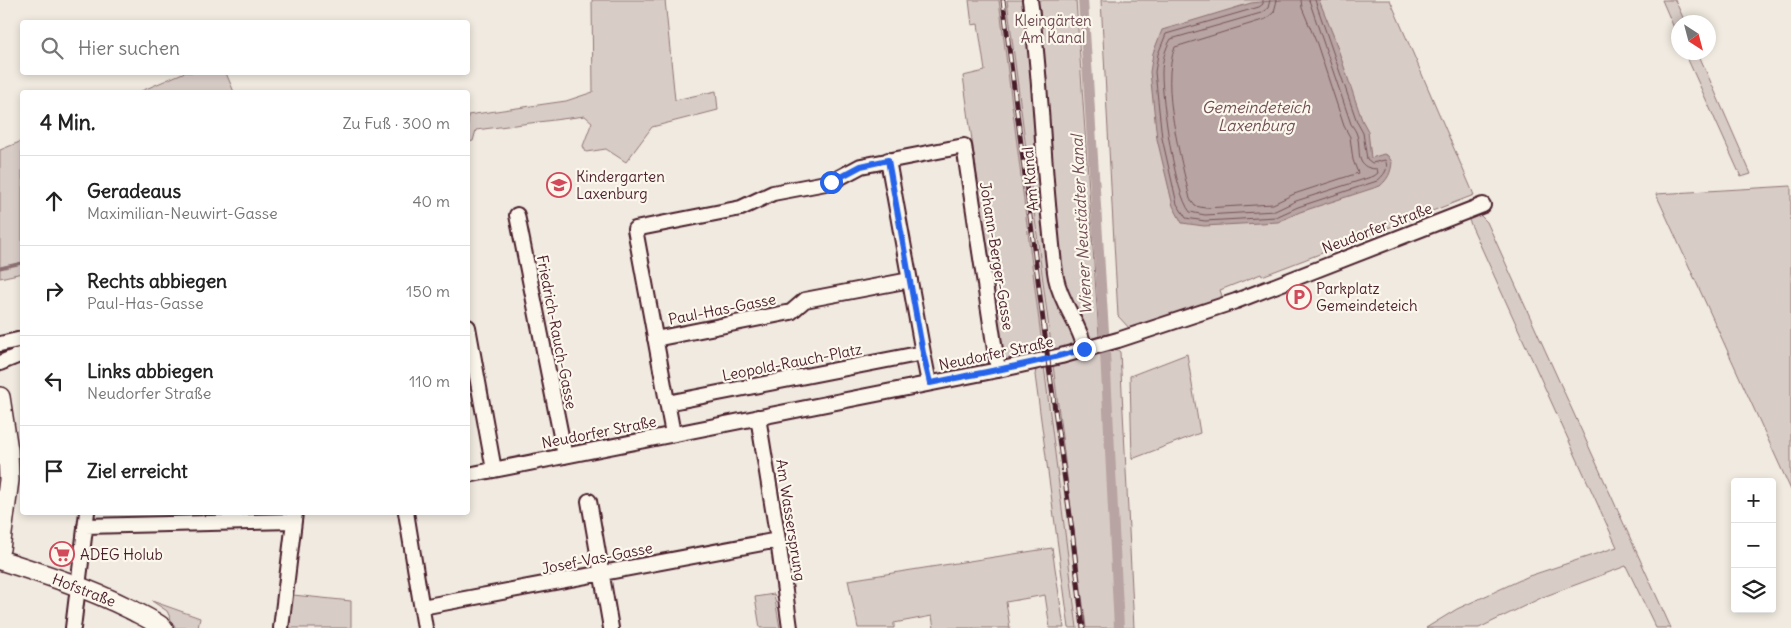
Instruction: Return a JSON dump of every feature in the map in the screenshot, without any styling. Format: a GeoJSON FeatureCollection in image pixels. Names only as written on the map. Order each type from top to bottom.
{"type":"FeatureCollection","features":[{"type":"Feature","properties":{"kind":"main road"},"geometry":{"type":"LineString","coordinates":[[0,397],[8,450],[16,481],[0,549]]}},
{"type":"Feature","properties":{"kind":"main road","name":"Hofstraße"},"geometry":{"type":"LineString","coordinates":[[0,560],[79,586],[117,602],[164,628]]}},
{"type":"Feature","properties":{"kind":"street","name":"Am Kanal"},"geometry":{"type":"LineString","coordinates":[[1030,0],[1035,33],[1047,196],[1056,279],[1061,296],[1083,339],[1090,347]]}},
{"type":"Feature","properties":{"kind":"street","name":"Johann-Berger-Gasse"},"geometry":{"type":"LineString","coordinates":[[888,160],[964,146],[998,370]]}},
{"type":"Feature","properties":{"kind":"street"},"geometry":{"type":"LineString","coordinates":[[673,434],[635,229],[741,208],[773,193],[831,182],[861,166],[888,160],[930,383]]}},
{"type":"Feature","properties":{"kind":"street","name":"Neudorfer Straße"},"geometry":{"type":"LineString","coordinates":[[470,475],[1061,356],[1112,342],[1236,301],[1483,205]]}},
{"type":"Feature","properties":{"kind":"street","name":"Friedrich-Rauch-Gasse"},"geometry":{"type":"LineString","coordinates":[[517,215],[564,456]]}},
{"type":"Feature","properties":{"kind":"street","name":"Paul-Has-Gasse"},"geometry":{"type":"LineString","coordinates":[[655,339],[791,312],[805,300],[910,280]]}},
{"type":"Feature","properties":{"kind":"street"},"geometry":{"type":"LineString","coordinates":[[470,338],[494,470]]}},
{"type":"Feature","properties":{"kind":"street"},"geometry":{"type":"LineString","coordinates":[[0,344],[20,339]]}},
{"type":"Feature","properties":{"kind":"street","name":"Leopold-Rauch-Platz"},"geometry":{"type":"LineString","coordinates":[[667,403],[923,353]]}},
{"type":"Feature","properties":{"kind":"street"},"geometry":{"type":"LineString","coordinates":[[0,362],[20,355]]}},
{"type":"Feature","properties":{"kind":"street","name":"Am Wassersprung"},"geometry":{"type":"LineString","coordinates":[[758,417],[790,628]]}},
{"type":"Feature","properties":{"kind":"street"},"geometry":{"type":"LineString","coordinates":[[589,502],[600,574],[611,628]]}},
{"type":"Feature","properties":{"kind":"street"},"geometry":{"type":"LineString","coordinates":[[407,515],[425,628]]}},
{"type":"Feature","properties":{"kind":"street"},"geometry":{"type":"LineString","coordinates":[[74,628],[86,519],[294,517],[281,628]]}},
{"type":"Feature","properties":{"kind":"street","name":"Josef-Vas-Gasse"},"geometry":{"type":"LineString","coordinates":[[422,607],[778,540]]}},
{"type":"Feature","properties":{"kind":"shaded area"},"geometry":{"type":"Polygon","coordinates":[[[999,0],[1007,0],[1052,352],[1043,353],[999,0]]]}},
{"type":"Feature","properties":{"kind":"shaded area"},"geometry":{"type":"Polygon","coordinates":[[[1053,365],[1086,628],[1077,628],[1044,366],[1053,365]]]}},
{"type":"Feature","properties":{"kind":"green space"},"geometry":{"type":"Polygon","coordinates":[[[592,0],[665,0],[675,100],[716,91],[718,110],[652,127],[626,162],[606,149],[586,152],[583,146],[592,122],[585,116],[476,130],[473,141],[470,142],[470,115],[566,101],[593,92],[592,0]]]}},
{"type":"Feature","properties":{"kind":"green space"},"geometry":{"type":"Polygon","coordinates":[[[969,0],[999,0],[1043,353],[1027,354],[1003,361],[963,76],[985,71],[978,24],[972,25],[969,0]]]}},
{"type":"Feature","properties":{"kind":"green space","name":"Kleingärten Am Kanal"},"geometry":{"type":"Polygon","coordinates":[[[1007,0],[1076,0],[1099,336],[1088,340],[1076,333],[1075,343],[1066,349],[1052,352],[1007,0]]]}},
{"type":"Feature","properties":{"kind":"green space"},"geometry":{"type":"Polygon","coordinates":[[[1101,0],[1390,0],[1474,195],[1262,276],[1261,274],[1220,290],[1223,299],[1130,329],[1118,316],[1101,0]]]}},
{"type":"Feature","properties":{"kind":"green space"},"geometry":{"type":"Polygon","coordinates":[[[1662,0],[1675,0],[1682,15],[1671,15],[1671,21],[1662,0]]]}},
{"type":"Feature","properties":{"kind":"green space"},"geometry":{"type":"Polygon","coordinates":[[[1688,60],[1701,60],[1751,174],[1741,177],[1688,60]]]}},
{"type":"Feature","properties":{"kind":"green space"},"geometry":{"type":"Polygon","coordinates":[[[178,75],[227,75],[233,90],[144,90],[178,75]]]}},
{"type":"Feature","properties":{"kind":"green space"},"geometry":{"type":"Polygon","coordinates":[[[20,142],[20,273],[0,278],[0,150],[20,142]]]}},
{"type":"Feature","properties":{"kind":"green space"},"geometry":{"type":"Polygon","coordinates":[[[1791,186],[1791,490],[1656,194],[1791,186]]]}},
{"type":"Feature","properties":{"kind":"green space"},"geometry":{"type":"Polygon","coordinates":[[[1479,214],[1487,222],[1671,628],[1656,628],[1626,566],[1543,597],[1479,628],[1426,628],[1457,609],[1529,576],[1617,547],[1468,218],[1479,214]]]}},
{"type":"Feature","properties":{"kind":"green space"},"geometry":{"type":"Polygon","coordinates":[[[1114,347],[1120,352],[1134,628],[1086,628],[1053,365],[1114,347]]]}},
{"type":"Feature","properties":{"kind":"green space"},"geometry":{"type":"Polygon","coordinates":[[[1187,354],[1200,433],[1132,459],[1130,376],[1187,354]]]}},
{"type":"Feature","properties":{"kind":"green space"},"geometry":{"type":"Polygon","coordinates":[[[1044,366],[1077,628],[1069,628],[1035,375],[1036,369],[1044,366]]]}},
{"type":"Feature","properties":{"kind":"green space"},"geometry":{"type":"Polygon","coordinates":[[[1052,548],[1064,628],[1050,628],[1045,595],[1006,602],[1010,628],[934,628],[932,616],[894,623],[894,628],[858,628],[848,580],[1052,548]]]}},
{"type":"Feature","properties":{"kind":"green space"},"geometry":{"type":"Polygon","coordinates":[[[774,594],[780,628],[760,628],[755,597],[774,594]]]}},
{"type":"Feature","properties":{"kind":"green space"},"geometry":{"type":"Polygon","coordinates":[[[293,595],[351,601],[351,628],[289,628],[293,595]]]}},
{"type":"Feature","properties":{"kind":"green space"},"geometry":{"type":"Polygon","coordinates":[[[152,601],[200,618],[198,628],[175,628],[167,611],[152,601]]]}},
{"type":"Feature","properties":{"kind":"water","name":"Gemeindeteich Laxenburg"},"geometry":{"type":"Polygon","coordinates":[[[1282,0],[1319,0],[1334,37],[1362,120],[1368,131],[1371,158],[1384,154],[1388,156],[1392,162],[1389,176],[1380,186],[1300,212],[1278,222],[1204,226],[1182,223],[1173,206],[1157,139],[1150,72],[1153,53],[1162,30],[1251,3],[1282,0]]]}},
{"type":"Feature","properties":{"kind":"waterway","name":"Wiener Neustädter Kanal"},"geometry":{"type":"LineString","coordinates":[[1083,0],[1104,332],[1119,628]]}},
{"type":"Feature","properties":{"kind":"waterway"},"geometry":{"type":"LineString","coordinates":[[0,268],[20,263]]}},
{"type":"Feature","properties":{"kind":"railway"},"geometry":{"type":"LineString","coordinates":[[1003,0],[1083,628]]}},
{"type":"Feature","properties":{"kind":"place","name":"Kindergarten Laxenburg"},"geometry":{"type":"Point","coordinates":[559,185]}},
{"type":"Feature","properties":{"kind":"place","name":"Parkplatz Gemeindeteich"},"geometry":{"type":"Point","coordinates":[1299,297]}},
{"type":"Feature","properties":{"kind":"place","name":"ADEG Holub"},"geometry":{"type":"Point","coordinates":[62,554]}},
{"type":"Feature","properties":{"kind":"route"},"geometry":{"type":"LineString","coordinates":[[831,182],[861,166],[888,160],[930,383],[998,370],[1084,349]]}}]}
